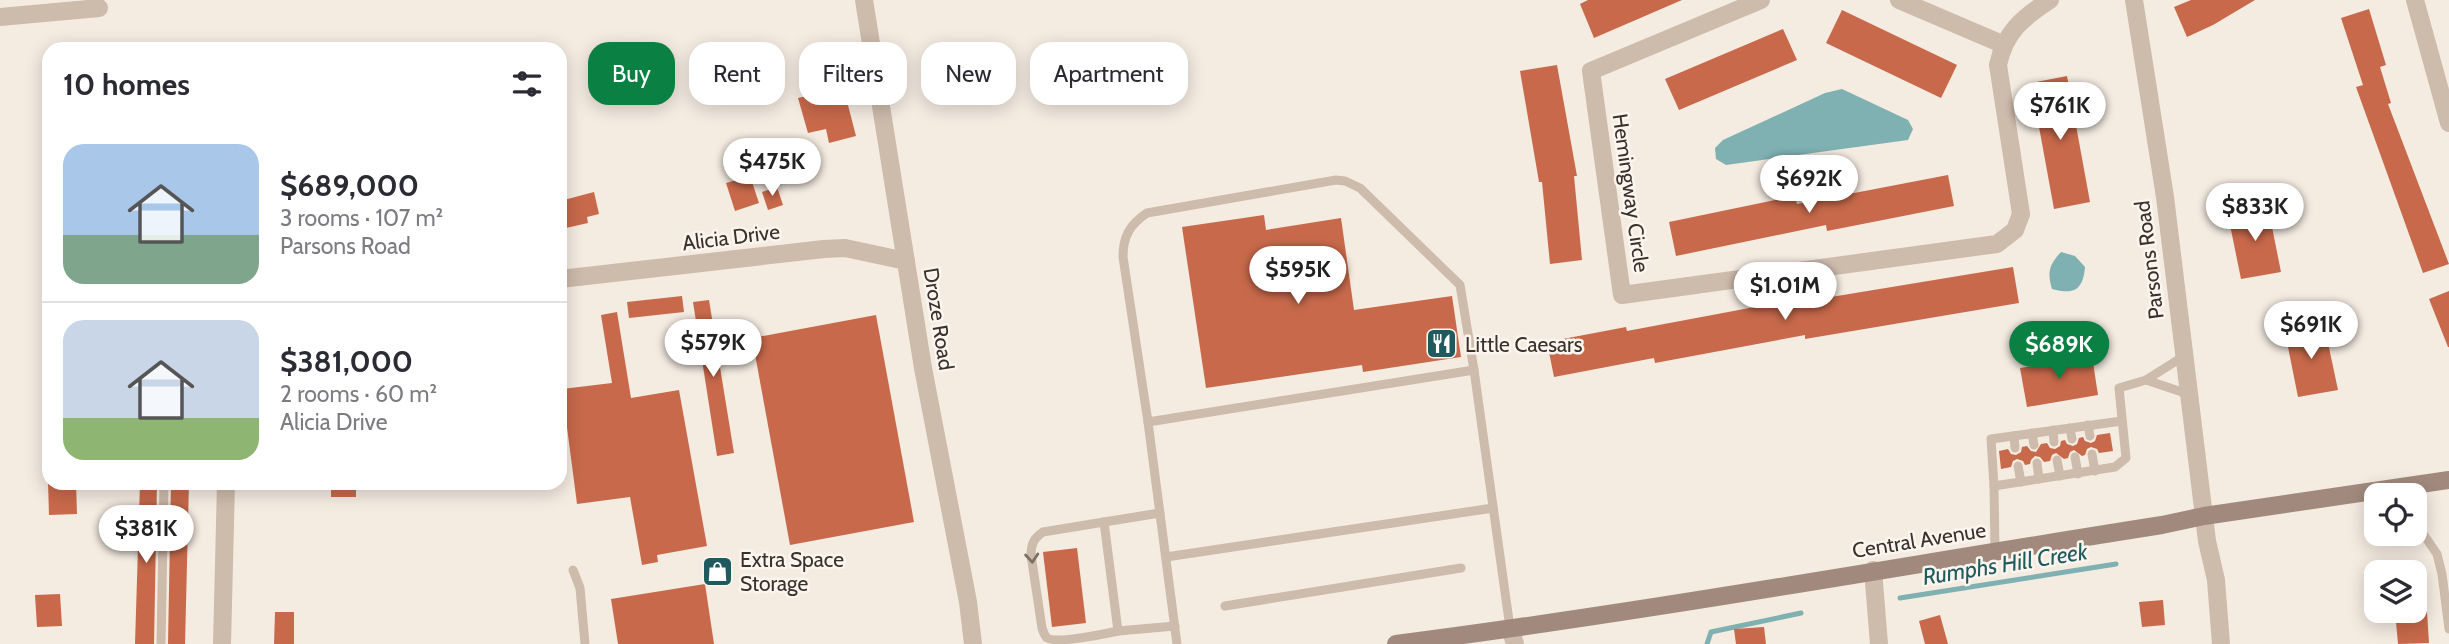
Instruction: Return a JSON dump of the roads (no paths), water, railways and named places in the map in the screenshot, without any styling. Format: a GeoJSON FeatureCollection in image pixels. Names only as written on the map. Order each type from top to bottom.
{"type":"FeatureCollection","features":[{"type":"Feature","properties":{"kind":"street","name":"Droze Road"},"geometry":{"type":"LineString","coordinates":[[864,0],[923,368],[968,602],[973,644]]}},
{"type":"Feature","properties":{"kind":"street","name":"Hemingway Circle"},"geometry":{"type":"LineString","coordinates":[[1761,0],[1591,71],[1622,295],[1997,244],[2015,230],[2021,214],[1998,65],[2002,44]]}},
{"type":"Feature","properties":{"kind":"street"},"geometry":{"type":"LineString","coordinates":[[1899,0],[2002,44],[2028,14],[2050,0]]}},
{"type":"Feature","properties":{"kind":"street","name":"Parsons Road"},"geometry":{"type":"LineString","coordinates":[[2134,0],[2165,197],[2204,516],[2216,580],[2221,644]]}},
{"type":"Feature","properties":{"kind":"street"},"geometry":{"type":"LineString","coordinates":[[2415,0],[2445,89],[2449,123]]}},
{"type":"Feature","properties":{"kind":"street"},"geometry":{"type":"LineString","coordinates":[[0,17],[99,8]]}},
{"type":"Feature","properties":{"kind":"street","name":"Alicia Drive"},"geometry":{"type":"LineString","coordinates":[[567,278],[824,248],[845,247],[906,261]]}},
{"type":"Feature","properties":{"kind":"street","name":"Central Avenue"},"geometry":{"type":"LineString","coordinates":[[2427,485],[2449,480]]}},
{"type":"Feature","properties":{"kind":"street"},"geometry":{"type":"LineString","coordinates":[[222,644],[226,490]]}},
{"type":"Feature","properties":{"kind":"street","name":"Central Avenue"},"geometry":{"type":"LineString","coordinates":[[1396,644],[1512,636],[1595,618],[1873,570],[2162,525],[2204,516],[2364,496]]}},
{"type":"Feature","properties":{"kind":"street"},"geometry":{"type":"LineString","coordinates":[[1873,570],[1879,644]]}},
{"type":"Feature","properties":{"kind":"lane"},"geometry":{"type":"LineString","coordinates":[[1177,644],[1123,244],[1132,225],[1147,213],[1336,180],[1360,188],[1460,285],[1512,636]]}},
{"type":"Feature","properties":{"kind":"lane"},"geometry":{"type":"LineString","coordinates":[[1994,486],[2115,467],[2126,458],[2119,388],[2146,380],[2184,356]]}},
{"type":"Feature","properties":{"kind":"lane"},"geometry":{"type":"LineString","coordinates":[[1148,422],[1474,370]]}},
{"type":"Feature","properties":{"kind":"lane"},"geometry":{"type":"LineString","coordinates":[[2146,380],[2188,394]]}},
{"type":"Feature","properties":{"kind":"lane"},"geometry":{"type":"LineString","coordinates":[[1995,551],[1991,439],[2122,421]]}},
{"type":"Feature","properties":{"kind":"lane"},"geometry":{"type":"LineString","coordinates":[[2088,425],[2090,436]]}},
{"type":"Feature","properties":{"kind":"lane"},"geometry":{"type":"LineString","coordinates":[[2070,428],[2072,439]]}},
{"type":"Feature","properties":{"kind":"lane"},"geometry":{"type":"LineString","coordinates":[[2053,430],[2054,442]]}},
{"type":"Feature","properties":{"kind":"lane"},"geometry":{"type":"LineString","coordinates":[[2032,433],[2034,445]]}},
{"type":"Feature","properties":{"kind":"lane"},"geometry":{"type":"LineString","coordinates":[[2014,436],[2015,448]]}},
{"type":"Feature","properties":{"kind":"lane"},"geometry":{"type":"LineString","coordinates":[[2092,454],[2095,471]]}},
{"type":"Feature","properties":{"kind":"lane"},"geometry":{"type":"LineString","coordinates":[[2075,457],[2078,474]]}},
{"type":"Feature","properties":{"kind":"lane"},"geometry":{"type":"LineString","coordinates":[[2057,460],[2060,476]]}},
{"type":"Feature","properties":{"kind":"lane"},"geometry":{"type":"LineString","coordinates":[[2037,463],[2039,479]]}},
{"type":"Feature","properties":{"kind":"lane"},"geometry":{"type":"LineString","coordinates":[[2018,466],[2021,482]]}},
{"type":"Feature","properties":{"kind":"lane"},"geometry":{"type":"LineString","coordinates":[[161,644],[164,490]]}},
{"type":"Feature","properties":{"kind":"lane"},"geometry":{"type":"LineString","coordinates":[[1166,557],[1493,509]]}},
{"type":"Feature","properties":{"kind":"lane"},"geometry":{"type":"LineString","coordinates":[[1160,513],[1043,532],[1031,545],[1031,555],[1042,628],[1049,639],[1062,641],[1118,631],[1175,626]]}},
{"type":"Feature","properties":{"kind":"lane"},"geometry":{"type":"LineString","coordinates":[[1104,522],[1118,631]]}},
{"type":"Feature","properties":{"kind":"lane"},"geometry":{"type":"LineString","coordinates":[[2427,539],[2437,554],[2442,574],[2449,629]]}},
{"type":"Feature","properties":{"kind":"lane"},"geometry":{"type":"LineString","coordinates":[[1225,606],[1461,568]]}},
{"type":"Feature","properties":{"kind":"lane"},"geometry":{"type":"LineString","coordinates":[[573,570],[580,588],[585,644]]}},
{"type":"Feature","properties":{"kind":"water"},"geometry":{"type":"Polygon","coordinates":[[[1842,89],[1908,120],[1913,129],[1908,140],[1726,165],[1716,159],[1715,148],[1723,140],[1825,93],[1842,89]]]}},
{"type":"Feature","properties":{"kind":"water"},"geometry":{"type":"Polygon","coordinates":[[[2061,252],[2075,256],[2085,267],[2082,281],[2072,291],[2052,289],[2050,269],[2061,252]]]}},
{"type":"Feature","properties":{"kind":"waterway","name":"Rumphs Hill Creek"},"geometry":{"type":"LineString","coordinates":[[1900,598],[2116,564]]}},
{"type":"Feature","properties":{"kind":"waterway","name":"Rumphs Hill Creek"},"geometry":{"type":"LineString","coordinates":[[1707,644],[1711,632],[1801,613]]}},
{"type":"Feature","properties":{"kind":"place","name":"Little Caesars"},"geometry":{"type":"Point","coordinates":[1442,344]}},
{"type":"Feature","properties":{"kind":"place","name":"Extra Space Storage"},"geometry":{"type":"Point","coordinates":[717,571]}}]}
